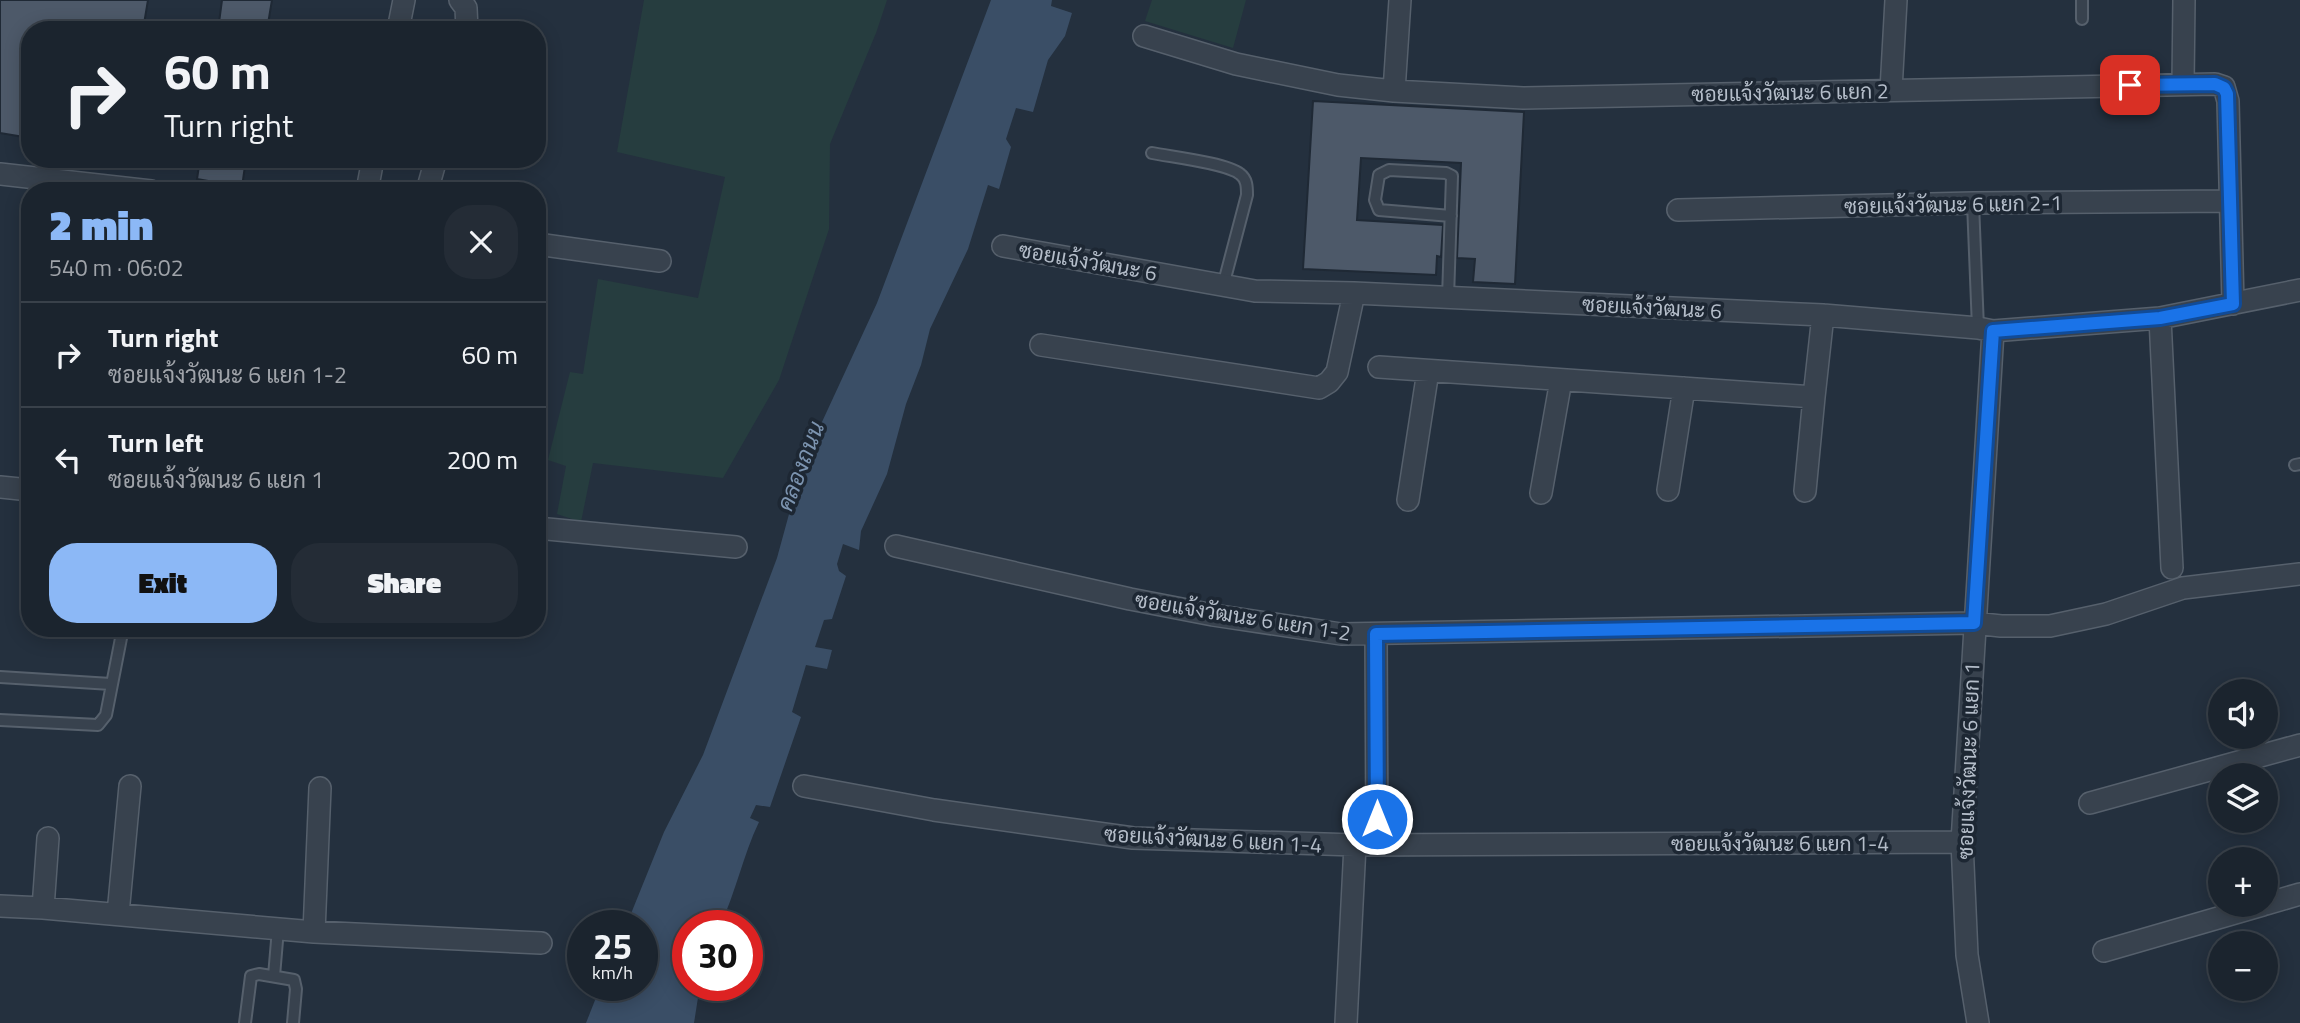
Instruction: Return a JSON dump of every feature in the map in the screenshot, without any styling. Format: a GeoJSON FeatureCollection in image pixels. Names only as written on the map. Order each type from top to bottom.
{"type":"FeatureCollection","features":[{"type":"Feature","properties":{"kind":"street"},"geometry":{"type":"LineString","coordinates":[[400,21],[404,0]]}},
{"type":"Feature","properties":{"kind":"street"},"geometry":{"type":"LineString","coordinates":[[460,0],[466,8],[467,21]]}},
{"type":"Feature","properties":{"kind":"street"},"geometry":{"type":"LineString","coordinates":[[1394,91],[1400,0]]}},
{"type":"Feature","properties":{"kind":"street"},"geometry":{"type":"LineString","coordinates":[[1891,90],[1896,0]]}},
{"type":"Feature","properties":{"kind":"street"},"geometry":{"type":"LineString","coordinates":[[2183,84],[2184,0]]}},
{"type":"Feature","properties":{"kind":"street","name":"ซอยแจ้งวัฒนะ 6 แยก 2"},"geometry":{"type":"LineString","coordinates":[[1144,36],[1236,64],[1338,85],[1523,98],[2215,84],[2224,88],[2227,94],[2233,304]]}},
{"type":"Feature","properties":{"kind":"street"},"geometry":{"type":"LineString","coordinates":[[0,174],[65,182]]}},
{"type":"Feature","properties":{"kind":"street","name":"ซอยแจ้งวัฒนะ 6 แยก 2-1"},"geometry":{"type":"LineString","coordinates":[[1678,210],[1973,203],[2229,201]]}},
{"type":"Feature","properties":{"kind":"street"},"geometry":{"type":"LineString","coordinates":[[546,245],[660,261]]}},
{"type":"Feature","properties":{"kind":"street","name":"ซอยแจ้งวัฒนะ 6"},"geometry":{"type":"LineString","coordinates":[[1003,246],[1255,291],[1354,293],[1823,315],[1986,330],[2160,318],[2300,292]]}},
{"type":"Feature","properties":{"kind":"street"},"geometry":{"type":"LineString","coordinates":[[1041,345],[1319,388],[1329,382],[1337,372],[1354,293]]}},
{"type":"Feature","properties":{"kind":"street"},"geometry":{"type":"LineString","coordinates":[[1805,491],[1823,315]]}},
{"type":"Feature","properties":{"kind":"street"},"geometry":{"type":"LineString","coordinates":[[2160,318],[2172,568]]}},
{"type":"Feature","properties":{"kind":"street","name":"ซอยแจ้งวัฒนะ 6 แยก 1"},"geometry":{"type":"LineString","coordinates":[[1978,1023],[1967,955],[1962,842],[1986,330]]}},
{"type":"Feature","properties":{"kind":"street"},"geometry":{"type":"LineString","coordinates":[[1379,367],[1814,397]]}},
{"type":"Feature","properties":{"kind":"street"},"geometry":{"type":"LineString","coordinates":[[1408,500],[1428,370]]}},
{"type":"Feature","properties":{"kind":"street"},"geometry":{"type":"LineString","coordinates":[[1541,493],[1561,380]]}},
{"type":"Feature","properties":{"kind":"street"},"geometry":{"type":"LineString","coordinates":[[1668,490],[1684,388]]}},
{"type":"Feature","properties":{"kind":"street"},"geometry":{"type":"LineString","coordinates":[[0,487],[21,489]]}},
{"type":"Feature","properties":{"kind":"street"},"geometry":{"type":"LineString","coordinates":[[546,528],[736,547]]}},
{"type":"Feature","properties":{"kind":"street","name":"ซอยแจ้งวัฒนะ 6 แยก 1-2"},"geometry":{"type":"LineString","coordinates":[[896,546],[1130,599],[1213,615],[1341,634],[1974,623],[2050,626],[2106,614],[2183,588],[2300,574]]}},
{"type":"Feature","properties":{"kind":"street"},"geometry":{"type":"LineString","coordinates":[[1376,634],[1377,845]]}},
{"type":"Feature","properties":{"kind":"street"},"geometry":{"type":"LineString","coordinates":[[2090,803],[2300,745]]}},
{"type":"Feature","properties":{"kind":"street"},"geometry":{"type":"LineString","coordinates":[[118,914],[130,786]]}},
{"type":"Feature","properties":{"kind":"street","name":"ซอยแจ้งวัฒนะ 6 แยก 1-4"},"geometry":{"type":"LineString","coordinates":[[804,786],[933,810],[1133,838],[1355,845],[1962,842]]}},
{"type":"Feature","properties":{"kind":"street"},"geometry":{"type":"LineString","coordinates":[[314,932],[320,788]]}},
{"type":"Feature","properties":{"kind":"street"},"geometry":{"type":"LineString","coordinates":[[43,908],[48,838]]}},
{"type":"Feature","properties":{"kind":"street"},"geometry":{"type":"LineString","coordinates":[[1346,1023],[1355,845]]}},
{"type":"Feature","properties":{"kind":"street"},"geometry":{"type":"LineString","coordinates":[[2278,900],[2300,894]]}},
{"type":"Feature","properties":{"kind":"street"},"geometry":{"type":"LineString","coordinates":[[0,906],[314,932],[541,943]]}},
{"type":"Feature","properties":{"kind":"street"},"geometry":{"type":"LineString","coordinates":[[2104,951],[2220,917]]}},
{"type":"Feature","properties":{"kind":"lane"},"geometry":{"type":"LineString","coordinates":[[2082,0],[2082,19]]}},
{"type":"Feature","properties":{"kind":"lane"},"geometry":{"type":"LineString","coordinates":[[1152,153],[1219,166],[1240,173],[1245,180],[1247,195],[1223,286]]}},
{"type":"Feature","properties":{"kind":"lane"},"geometry":{"type":"LineString","coordinates":[[1448,298],[1451,216],[1452,176],[1446,173],[1390,170],[1379,175],[1375,200],[1379,210],[1451,216]]}},
{"type":"Feature","properties":{"kind":"lane"},"geometry":{"type":"LineString","coordinates":[[1973,203],[1986,330]]}},
{"type":"Feature","properties":{"kind":"lane"},"geometry":{"type":"LineString","coordinates":[[0,720],[99,725],[106,715],[121,637]]}},
{"type":"Feature","properties":{"kind":"lane"},"geometry":{"type":"LineString","coordinates":[[0,677],[111,684]]}},
{"type":"Feature","properties":{"kind":"lane"},"geometry":{"type":"LineString","coordinates":[[274,976],[278,929]]}},
{"type":"Feature","properties":{"kind":"lane"},"geometry":{"type":"LineString","coordinates":[[245,1023],[251,976],[274,976],[294,981],[296,989],[293,1023]]}},
{"type":"Feature","properties":{"kind":"green space"},"geometry":{"type":"Polygon","coordinates":[[[644,0],[887,0],[830,144],[829,229],[779,380],[723,478],[593,463],[581,522],[557,514],[566,466],[548,460],[570,372],[583,374],[598,279],[698,298],[725,177],[617,152],[644,0]]]}},
{"type":"Feature","properties":{"kind":"green space"},"geometry":{"type":"Polygon","coordinates":[[[1152,0],[1246,0],[1233,48],[1145,21],[1152,0]]]}},
{"type":"Feature","properties":{"kind":"water"},"geometry":{"type":"Polygon","coordinates":[[[991,0],[1052,0],[1051,6],[1072,13],[1065,36],[1048,60],[1033,112],[1016,108],[1006,139],[1011,147],[999,189],[988,185],[968,249],[930,329],[887,474],[861,531],[859,550],[843,544],[837,564],[839,571],[846,576],[832,619],[824,620],[815,647],[832,650],[827,669],[806,665],[792,712],[801,717],[770,807],[756,805],[750,818],[759,822],[727,910],[672,910],[672,1001],[697,1001],[694,1023],[586,1023],[595,1001],[658,1001],[658,910],[632,910],[664,832],[703,755],[777,558],[803,463],[877,303],[991,0]]]}},
{"type":"Feature","properties":{"kind":"building"},"geometry":{"type":"Polygon","coordinates":[[[0,0],[148,0],[144,21],[21,21],[21,136],[0,133],[0,0]]]}},
{"type":"Feature","properties":{"kind":"building"},"geometry":{"type":"Polygon","coordinates":[[[222,0],[272,0],[268,21],[219,21],[222,0]]]}},
{"type":"Feature","properties":{"kind":"building"},"geometry":{"type":"Polygon","coordinates":[[[1313,101],[1524,112],[1515,284],[1473,282],[1475,259],[1457,258],[1461,163],[1361,158],[1357,220],[1443,225],[1441,257],[1437,256],[1436,275],[1303,269],[1313,101]]]}},
{"type":"Feature","properties":{"kind":"building"},"geometry":{"type":"Polygon","coordinates":[[[199,168],[245,168],[243,182],[197,179],[199,168]]]}},
{"type":"Feature","properties":{"kind":"route"},"geometry":{"type":"LineString","coordinates":[[1377,819],[1376,634],[1974,623],[1993,331],[2160,318],[2233,304],[2227,94],[2220,85],[2210,83],[2130,85]]}},
{"type":"Feature","properties":{"kind":"water label","name":"คลองถนน"},"geometry":{"type":"Point","coordinates":[800,466]}}]}
